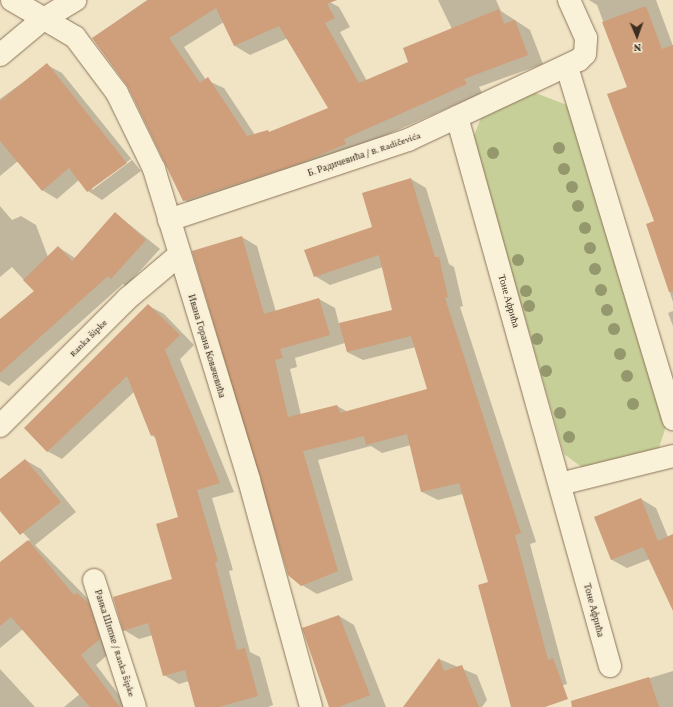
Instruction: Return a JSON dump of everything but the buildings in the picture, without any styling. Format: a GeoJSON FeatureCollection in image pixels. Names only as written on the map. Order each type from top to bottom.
{"type":"FeatureCollection","features":[{"type":"Feature","properties":{"kind":"street","name":"Ивана Горана Ковачевића"},"geometry":{"type":"LineString","coordinates":[[12,0],[42,20],[75,37],[117,93],[154,169],[179,255],[249,480],[311,707]]}},
{"type":"Feature","properties":{"kind":"street"},"geometry":{"type":"LineString","coordinates":[[0,55],[42,20],[75,0]]}},
{"type":"Feature","properties":{"kind":"street","name":"Б. Радичевића / B. Radičevića"},"geometry":{"type":"LineString","coordinates":[[169,220],[408,140],[567,67],[579,60],[587,48],[586,38],[569,0]]}},
{"type":"Feature","properties":{"kind":"street"},"geometry":{"type":"LineString","coordinates":[[567,67],[673,419]]}},
{"type":"Feature","properties":{"kind":"street","name":"Тоне Афрића"},"geometry":{"type":"LineString","coordinates":[[457,117],[610,666]]}},
{"type":"Feature","properties":{"kind":"street","name":"Ranka Šipke"},"geometry":{"type":"LineString","coordinates":[[0,426],[128,298],[179,255]]}},
{"type":"Feature","properties":{"kind":"street"},"geometry":{"type":"LineString","coordinates":[[560,484],[673,456]]}},
{"type":"Feature","properties":{"kind":"street","name":"Ранка Шипке / Ranka Šipke"},"geometry":{"type":"LineString","coordinates":[[94,580],[135,707]]}},
{"type":"Feature","properties":{"kind":"green space"},"geometry":{"type":"Polygon","coordinates":[[[533,92],[567,105],[666,426],[657,454],[587,471],[564,454],[473,138],[483,113],[533,92]]]}}]}
